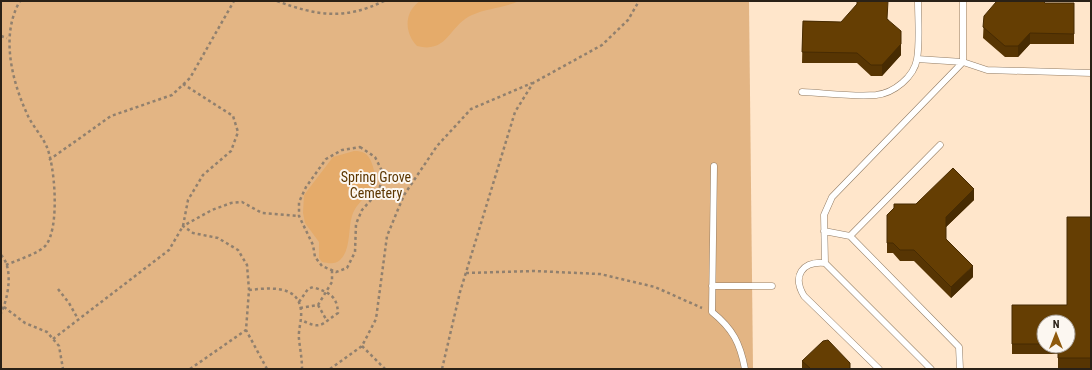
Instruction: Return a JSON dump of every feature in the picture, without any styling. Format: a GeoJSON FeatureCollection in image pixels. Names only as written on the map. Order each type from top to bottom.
{"type":"FeatureCollection","features":[{"type":"Feature","properties":{"kind":"lane"},"geometry":{"type":"LineString","coordinates":[[802,92],[877,95],[904,82],[917,59],[918,1]]}},
{"type":"Feature","properties":{"kind":"lane"},"geometry":{"type":"LineString","coordinates":[[825,263],[824,215],[832,197],[963,62],[963,1]]}},
{"type":"Feature","properties":{"kind":"lane"},"geometry":{"type":"LineString","coordinates":[[917,59],[963,62],[987,70],[1091,73]]}},
{"type":"Feature","properties":{"kind":"lane"},"geometry":{"type":"LineString","coordinates":[[850,236],[940,145]]}},
{"type":"Feature","properties":{"kind":"lane"},"geometry":{"type":"LineString","coordinates":[[714,166],[712,312],[736,338],[745,369]]}},
{"type":"Feature","properties":{"kind":"lane"},"geometry":{"type":"LineString","coordinates":[[824,231],[850,236],[959,347],[960,369]]}},
{"type":"Feature","properties":{"kind":"lane"},"geometry":{"type":"LineString","coordinates":[[879,369],[804,296],[798,286],[799,275],[804,268],[814,262],[825,263],[931,369]]}},
{"type":"Feature","properties":{"kind":"lane"},"geometry":{"type":"LineString","coordinates":[[712,286],[772,286]]}},
{"type":"Feature","properties":{"kind":"path"},"geometry":{"type":"LineString","coordinates":[[6,265],[24,258],[46,246],[54,224],[55,186],[46,146],[28,116],[11,71],[8,38],[15,9],[20,1]]}},
{"type":"Feature","properties":{"kind":"path"},"geometry":{"type":"LineString","coordinates":[[49,160],[111,116],[172,95],[190,78],[234,1]]}},
{"type":"Feature","properties":{"kind":"path"},"geometry":{"type":"LineString","coordinates":[[277,1],[299,10],[341,15],[368,9],[384,1]]}},
{"type":"Feature","properties":{"kind":"path"},"geometry":{"type":"LineString","coordinates":[[330,369],[362,346],[376,319],[387,236],[404,195],[437,146],[471,109],[533,83],[602,45],[628,20],[639,1]]}},
{"type":"Feature","properties":{"kind":"path"},"geometry":{"type":"LineString","coordinates":[[1,36],[8,38]]}},
{"type":"Feature","properties":{"kind":"path"},"geometry":{"type":"LineString","coordinates":[[442,369],[466,272],[515,112],[533,83]]}},
{"type":"Feature","properties":{"kind":"path"},"geometry":{"type":"LineString","coordinates":[[53,339],[169,250],[183,226],[188,200],[203,175],[231,150],[238,132],[233,116],[184,84]]}},
{"type":"Feature","properties":{"kind":"path"},"geometry":{"type":"LineString","coordinates":[[360,147],[375,157],[383,173],[379,191],[362,210],[356,224],[355,252],[347,268],[336,272],[322,266],[315,257],[313,245],[299,216],[299,202],[306,187],[326,159],[342,150],[360,147]]}},
{"type":"Feature","properties":{"kind":"path"},"geometry":{"type":"LineString","coordinates":[[183,226],[212,210],[231,203],[242,202],[262,213],[299,216]]}},
{"type":"Feature","properties":{"kind":"path"},"geometry":{"type":"LineString","coordinates":[[183,226],[193,233],[218,238],[238,250],[247,265],[249,290],[246,330],[267,369]]}},
{"type":"Feature","properties":{"kind":"path"},"geometry":{"type":"LineString","coordinates":[[1,255],[4,258],[10,286],[1,313]]}},
{"type":"Feature","properties":{"kind":"path"},"geometry":{"type":"LineString","coordinates":[[300,308],[318,305],[327,293],[332,282],[332,270]]}},
{"type":"Feature","properties":{"kind":"path"},"geometry":{"type":"LineString","coordinates":[[466,272],[534,271],[600,274],[655,287],[712,312]]}},
{"type":"Feature","properties":{"kind":"path"},"geometry":{"type":"LineString","coordinates":[[299,302],[308,289],[313,287],[332,294],[338,305],[338,313],[315,327],[301,320]]}},
{"type":"Feature","properties":{"kind":"path"},"geometry":{"type":"LineString","coordinates":[[249,290],[270,288],[288,291],[299,302],[301,320],[299,338],[302,354],[302,369]]}},
{"type":"Feature","properties":{"kind":"path"},"geometry":{"type":"LineString","coordinates":[[58,289],[69,303],[78,319]]}},
{"type":"Feature","properties":{"kind":"path"},"geometry":{"type":"LineString","coordinates":[[318,305],[327,321]]}},
{"type":"Feature","properties":{"kind":"path"},"geometry":{"type":"LineString","coordinates":[[4,307],[25,323],[47,332],[59,346],[63,369]]}},
{"type":"Feature","properties":{"kind":"path"},"geometry":{"type":"LineString","coordinates":[[190,369],[246,330]]}},
{"type":"Feature","properties":{"kind":"path"},"geometry":{"type":"LineString","coordinates":[[362,346],[385,369]]}},
{"type":"Feature","properties":{"kind":"green space","name":"Spring Grove Cemetery"},"geometry":{"type":"Polygon","coordinates":[[[1,1],[749,1],[753,369],[1,369],[1,1]]]}},
{"type":"Feature","properties":{"kind":"shaded area"},"geometry":{"type":"Polygon","coordinates":[[[420,1],[519,1],[472,15],[458,25],[442,42],[435,46],[427,47],[417,46],[408,29],[411,11],[420,1]]]}},
{"type":"Feature","properties":{"kind":"shaded area"},"geometry":{"type":"Polygon","coordinates":[[[354,151],[360,151],[366,154],[371,161],[374,172],[373,187],[355,209],[352,216],[348,245],[344,256],[336,263],[322,262],[319,258],[319,242],[305,223],[303,213],[304,195],[333,157],[354,151]]]}},
{"type":"Feature","properties":{"kind":"building"},"geometry":{"type":"Polygon","coordinates":[[[857,1],[888,1],[887,19],[901,31],[901,44],[882,65],[871,65],[857,53],[802,52],[803,21],[841,22],[857,4],[857,1]]]}},
{"type":"Feature","properties":{"kind":"building"},"geometry":{"type":"Polygon","coordinates":[[[996,1],[1043,1],[1045,3],[1074,3],[1074,34],[1030,33],[1018,46],[1005,46],[983,27],[984,16],[996,1]]]}},
{"type":"Feature","properties":{"kind":"building"},"geometry":{"type":"Polygon","coordinates":[[[953,168],[974,189],[946,217],[946,239],[973,266],[951,287],[914,250],[900,250],[893,243],[887,243],[887,215],[894,208],[894,204],[916,204],[953,168]]]}},
{"type":"Feature","properties":{"kind":"building"},"geometry":{"type":"Polygon","coordinates":[[[1067,217],[1091,217],[1091,358],[1058,358],[1058,354],[1076,354],[1076,314],[1036,314],[1036,344],[1012,344],[1012,305],[1067,305],[1067,217]]]}},
{"type":"Feature","properties":{"kind":"building"},"geometry":{"type":"Polygon","coordinates":[[[828,340],[850,363],[850,369],[811,369],[802,361],[823,341],[828,340]]]}}]}
